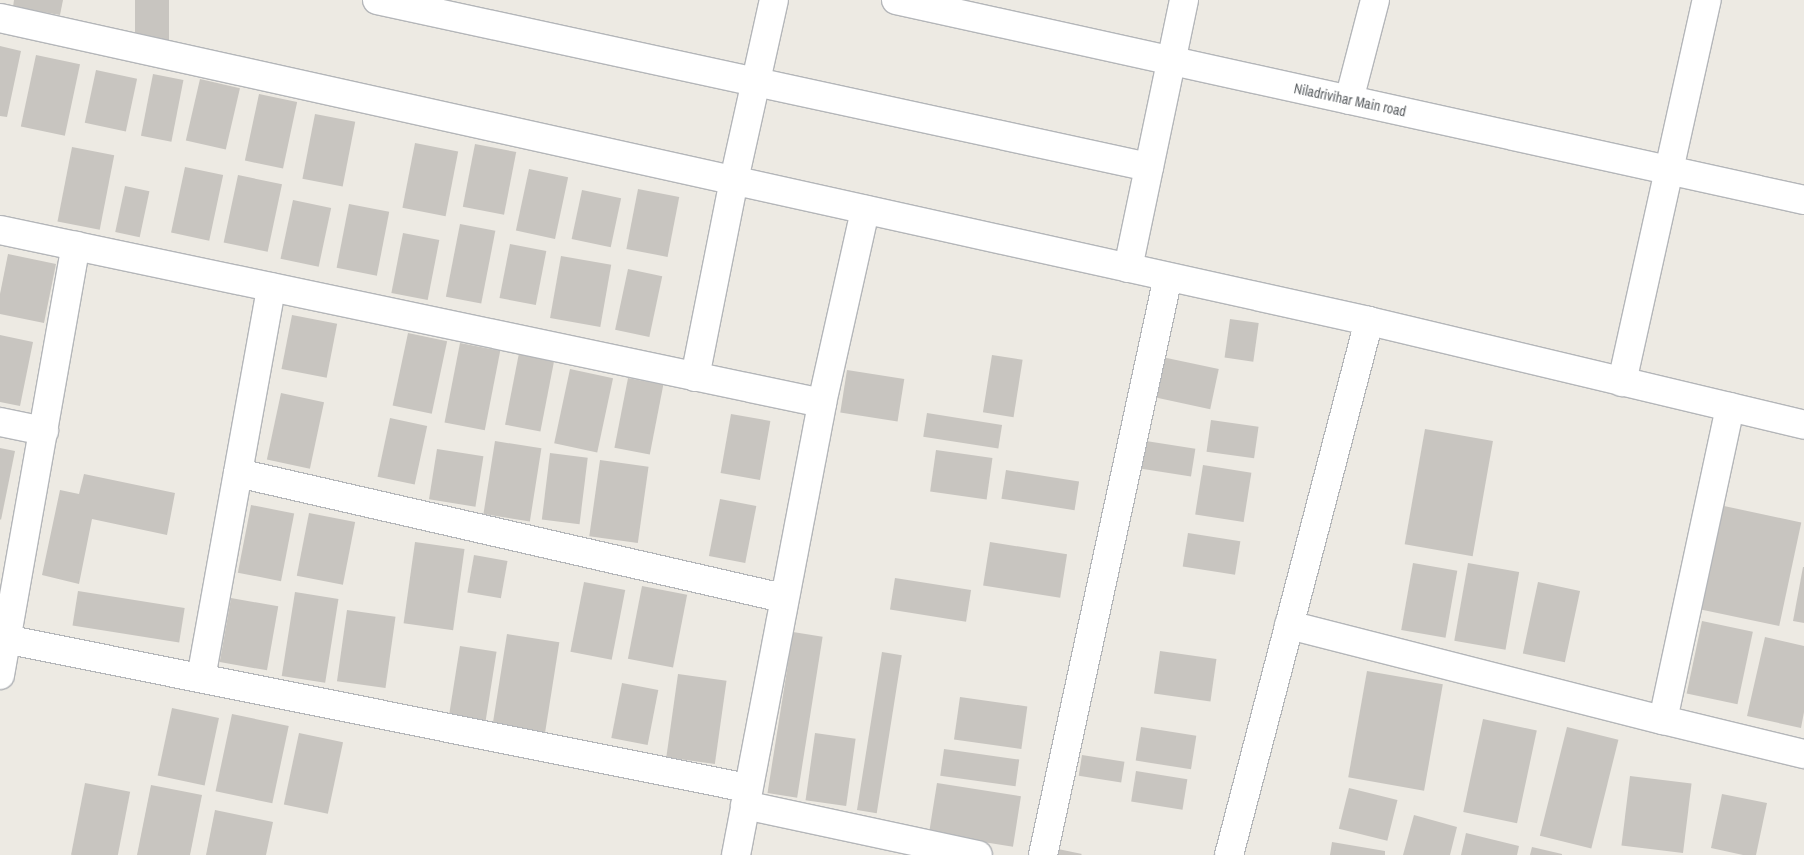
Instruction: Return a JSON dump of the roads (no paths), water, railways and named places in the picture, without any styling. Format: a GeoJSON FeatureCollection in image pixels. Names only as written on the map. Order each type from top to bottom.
{"type":"FeatureCollection","features":[{"type":"Feature","properties":{"kind":"street"},"geometry":{"type":"LineString","coordinates":[[377,0],[1149,168]]}},
{"type":"Feature","properties":{"kind":"street"},"geometry":{"type":"LineString","coordinates":[[695,377],[734,180],[774,0]]}},
{"type":"Feature","properties":{"kind":"street","name":"Niladrivihar Main road"},"geometry":{"type":"LineString","coordinates":[[896,0],[1804,200]]}},
{"type":"Feature","properties":{"kind":"street"},"geometry":{"type":"LineString","coordinates":[[1128,268],[1184,0]]}},
{"type":"Feature","properties":{"kind":"street"},"geometry":{"type":"LineString","coordinates":[[1348,100],[1374,0]]}},
{"type":"Feature","properties":{"kind":"street"},"geometry":{"type":"LineString","coordinates":[[1622,382],[1707,0]]}},
{"type":"Feature","properties":{"kind":"street"},"geometry":{"type":"LineString","coordinates":[[0,18],[1369,321],[1804,424]]}},
{"type":"Feature","properties":{"kind":"street"},"geometry":{"type":"LineString","coordinates":[[736,855],[783,598],[822,403],[865,210]]}},
{"type":"Feature","properties":{"kind":"street"},"geometry":{"type":"LineString","coordinates":[[0,230],[822,403]]}},
{"type":"Feature","properties":{"kind":"street"},"geometry":{"type":"LineString","coordinates":[[0,675],[3,639],[44,431],[76,246]]}},
{"type":"Feature","properties":{"kind":"street"},"geometry":{"type":"LineString","coordinates":[[1043,855],[1168,277]]}},
{"type":"Feature","properties":{"kind":"street"},"geometry":{"type":"LineString","coordinates":[[201,678],[271,287]]}},
{"type":"Feature","properties":{"kind":"street"},"geometry":{"type":"LineString","coordinates":[[1229,855],[1369,321]]}},
{"type":"Feature","properties":{"kind":"street"},"geometry":{"type":"LineString","coordinates":[[1662,720],[1730,407]]}},
{"type":"Feature","properties":{"kind":"street"},"geometry":{"type":"LineString","coordinates":[[0,422],[44,431]]}},
{"type":"Feature","properties":{"kind":"street"},"geometry":{"type":"LineString","coordinates":[[238,473],[783,598]]}},
{"type":"Feature","properties":{"kind":"street"},"geometry":{"type":"LineString","coordinates":[[1289,625],[1662,720],[1804,754]]}},
{"type":"Feature","properties":{"kind":"street"},"geometry":{"type":"LineString","coordinates":[[3,639],[201,678],[746,797],[978,855]]}}]}
